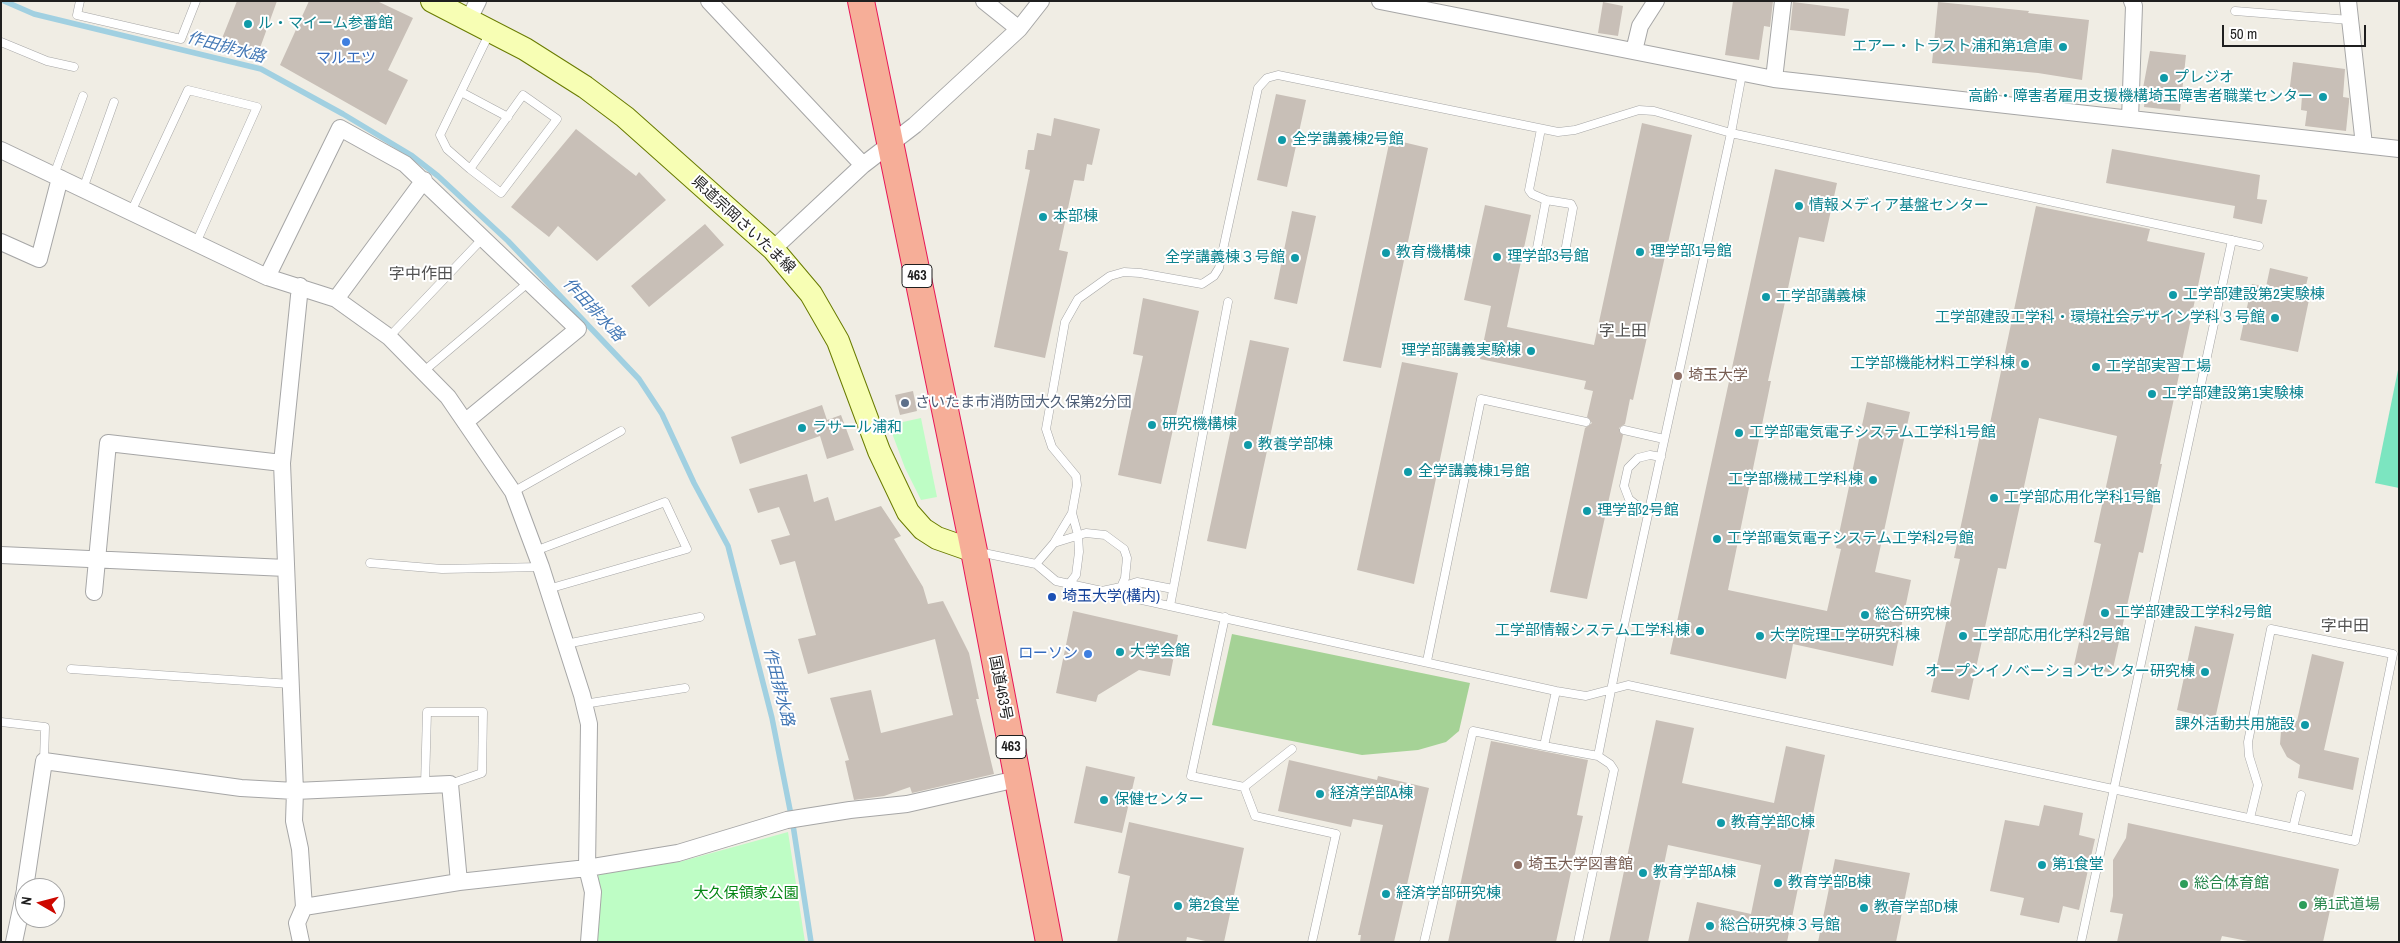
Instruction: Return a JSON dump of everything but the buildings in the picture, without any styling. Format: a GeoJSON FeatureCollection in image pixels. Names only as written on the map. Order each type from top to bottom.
{"type":"FeatureCollection","features":[{"type":"Feature","properties":{"kind":"highway","name":"463"},"geometry":{"type":"LineString","coordinates":[[861,1],[974,551]]}},
{"type":"Feature","properties":{"kind":"highway","name":"国道463号"},"geometry":{"type":"LineString","coordinates":[[974,551],[1049,942]]}},
{"type":"Feature","properties":{"kind":"main road","name":"県道宗岡さいたま線"},"geometry":{"type":"LineString","coordinates":[[432,1],[474,10],[490,30],[555,68],[625,117],[773,249],[811,294],[838,341],[879,451],[908,512],[923,529],[937,538],[974,551]]}},
{"type":"Feature","properties":{"kind":"street"},"geometry":{"type":"LineString","coordinates":[[709,1],[863,165]]}},
{"type":"Feature","properties":{"kind":"street"},"geometry":{"type":"LineString","coordinates":[[984,1],[1019,29]]}},
{"type":"Feature","properties":{"kind":"street"},"geometry":{"type":"LineString","coordinates":[[773,249],[863,165],[915,125],[1019,29],[1041,1]]}},
{"type":"Feature","properties":{"kind":"street"},"geometry":{"type":"LineString","coordinates":[[1380,1],[1774,79],[2399,149]]}},
{"type":"Feature","properties":{"kind":"street"},"geometry":{"type":"LineString","coordinates":[[1634,51],[1640,26],[1656,1]]}},
{"type":"Feature","properties":{"kind":"street"},"geometry":{"type":"LineString","coordinates":[[1774,79],[1783,1]]}},
{"type":"Feature","properties":{"kind":"street"},"geometry":{"type":"LineString","coordinates":[[2130,119],[2134,6],[2132,1]]}},
{"type":"Feature","properties":{"kind":"street"},"geometry":{"type":"LineString","coordinates":[[2348,1],[2364,145]]}},
{"type":"Feature","properties":{"kind":"street"},"geometry":{"type":"LineString","coordinates":[[267,276],[340,128],[405,164],[484,237],[578,329],[465,422]]}},
{"type":"Feature","properties":{"kind":"street"},"geometry":{"type":"LineString","coordinates":[[1,150],[267,276],[336,298],[389,336],[424,370],[448,397],[513,492],[541,567],[584,704],[589,724],[587,868],[593,892],[589,942]]}},
{"type":"Feature","properties":{"kind":"street"},"geometry":{"type":"LineString","coordinates":[[1,242],[39,259],[57,177]]}},
{"type":"Feature","properties":{"kind":"street"},"geometry":{"type":"LineString","coordinates":[[336,298],[424,180]]}},
{"type":"Feature","properties":{"kind":"street"},"geometry":{"type":"LineString","coordinates":[[300,286],[282,462],[296,791],[294,821],[300,849],[304,907],[297,922],[301,942]]}},
{"type":"Feature","properties":{"kind":"street"},"geometry":{"type":"LineString","coordinates":[[94,592],[108,443],[282,462]]}},
{"type":"Feature","properties":{"kind":"street"},"geometry":{"type":"LineString","coordinates":[[1,556],[286,568]]}},
{"type":"Feature","properties":{"kind":"street"},"geometry":{"type":"LineString","coordinates":[[27,878],[44,761],[241,788],[296,791],[450,784],[459,882]]}},
{"type":"Feature","properties":{"kind":"street"},"geometry":{"type":"LineString","coordinates":[[304,907],[459,882],[587,868],[678,853],[792,819],[906,804],[1018,779]]}},
{"type":"Feature","properties":{"kind":"street"},"geometry":{"type":"LineString","coordinates":[[14,942],[17,928]]}},
{"type":"Feature","properties":{"kind":"lane"},"geometry":{"type":"LineString","coordinates":[[80,1],[77,15],[181,39],[196,1]]}},
{"type":"Feature","properties":{"kind":"lane"},"geometry":{"type":"LineString","coordinates":[[2235,10],[2350,20]]}},
{"type":"Feature","properties":{"kind":"lane"},"geometry":{"type":"LineString","coordinates":[[470,169],[523,95],[557,119],[501,193],[470,169],[447,149],[440,135],[490,30]]}},
{"type":"Feature","properties":{"kind":"lane"},"geometry":{"type":"LineString","coordinates":[[1,42],[47,61],[74,67]]}},
{"type":"Feature","properties":{"kind":"lane"},"geometry":{"type":"LineString","coordinates":[[1598,756],[1648,511],[1731,133],[1742,74]]}},
{"type":"Feature","properties":{"kind":"lane"},"geometry":{"type":"LineString","coordinates":[[1036,564],[1054,543],[1072,513],[1077,485],[1076,476],[1052,447],[1046,429],[1065,322],[1078,299],[1092,286],[1110,276],[1124,272],[1140,273],[1202,284],[1214,276],[1219,268],[1258,88],[1262,82],[1278,75],[1558,132],[1575,130],[1639,110],[1654,111],[1731,133],[2258,246]]}},
{"type":"Feature","properties":{"kind":"lane"},"geometry":{"type":"LineString","coordinates":[[131,212],[188,90],[258,108],[195,243]]}},
{"type":"Feature","properties":{"kind":"lane"},"geometry":{"type":"LineString","coordinates":[[460,92],[508,117]]}},
{"type":"Feature","properties":{"kind":"lane"},"geometry":{"type":"LineString","coordinates":[[57,177],[83,96]]}},
{"type":"Feature","properties":{"kind":"lane"},"geometry":{"type":"LineString","coordinates":[[83,189],[114,102]]}},
{"type":"Feature","properties":{"kind":"lane"},"geometry":{"type":"LineString","coordinates":[[1541,129],[1529,190],[1532,194],[1546,200],[1571,204],[1573,208],[1565,252],[1562,255],[1538,251],[1536,248],[1546,200]]}},
{"type":"Feature","properties":{"kind":"lane"},"geometry":{"type":"LineString","coordinates":[[389,336],[484,237]]}},
{"type":"Feature","properties":{"kind":"lane"},"geometry":{"type":"LineString","coordinates":[[2081,942],[2232,240]]}},
{"type":"Feature","properties":{"kind":"lane"},"geometry":{"type":"LineString","coordinates":[[424,370],[529,282]]}},
{"type":"Feature","properties":{"kind":"lane"},"geometry":{"type":"LineString","coordinates":[[1170,606],[1228,302]]}},
{"type":"Feature","properties":{"kind":"lane"},"geometry":{"type":"LineString","coordinates":[[1427,661],[1481,399],[1586,422]]}},
{"type":"Feature","properties":{"kind":"lane"},"geometry":{"type":"LineString","coordinates":[[1624,430],[1664,439]]}},
{"type":"Feature","properties":{"kind":"lane"},"geometry":{"type":"LineString","coordinates":[[513,492],[621,431]]}},
{"type":"Feature","properties":{"kind":"lane"},"geometry":{"type":"LineString","coordinates":[[1648,511],[1639,508],[1629,498],[1624,486],[1628,468],[1638,458],[1650,455],[1661,457]]}},
{"type":"Feature","properties":{"kind":"lane"},"geometry":{"type":"LineString","coordinates":[[535,551],[665,502],[687,549],[548,589]]}},
{"type":"Feature","properties":{"kind":"lane"},"geometry":{"type":"LineString","coordinates":[[1069,584],[1076,575],[1078,535],[1072,513]]}},
{"type":"Feature","properties":{"kind":"lane"},"geometry":{"type":"LineString","coordinates":[[1054,543],[1078,535],[1096,532],[1106,535],[1124,549],[1127,569],[1121,587]]}},
{"type":"Feature","properties":{"kind":"lane"},"geometry":{"type":"LineString","coordinates":[[974,551],[1036,564],[1056,581],[1102,591],[1137,582],[1173,589]]}},
{"type":"Feature","properties":{"kind":"lane"},"geometry":{"type":"LineString","coordinates":[[370,562],[442,569],[541,567]]}},
{"type":"Feature","properties":{"kind":"lane"},"geometry":{"type":"LineString","coordinates":[[1121,587],[1134,598],[1556,690],[1586,696],[1628,685],[2355,841],[2393,654],[2271,628],[2248,742],[2249,756],[2258,786],[2250,818]]}},
{"type":"Feature","properties":{"kind":"lane"},"geometry":{"type":"LineString","coordinates":[[566,644],[700,616]]}},
{"type":"Feature","properties":{"kind":"lane"},"geometry":{"type":"LineString","coordinates":[[1225,617],[1191,776],[1244,788]]}},
{"type":"Feature","properties":{"kind":"lane"},"geometry":{"type":"LineString","coordinates":[[71,669],[291,684]]}},
{"type":"Feature","properties":{"kind":"lane"},"geometry":{"type":"LineString","coordinates":[[584,704],[685,688]]}},
{"type":"Feature","properties":{"kind":"lane"},"geometry":{"type":"LineString","coordinates":[[1544,746],[1556,690]]}},
{"type":"Feature","properties":{"kind":"lane"},"geometry":{"type":"LineString","coordinates":[[426,785],[427,712],[483,712],[482,773],[450,784]]}},
{"type":"Feature","properties":{"kind":"lane"},"geometry":{"type":"LineString","coordinates":[[1,722],[45,727],[44,761]]}},
{"type":"Feature","properties":{"kind":"lane"},"geometry":{"type":"LineString","coordinates":[[1424,942],[1473,731],[1598,756],[1610,764],[1614,770],[1578,942]]}},
{"type":"Feature","properties":{"kind":"lane"},"geometry":{"type":"LineString","coordinates":[[1244,788],[1292,749]]}},
{"type":"Feature","properties":{"kind":"lane"},"geometry":{"type":"LineString","coordinates":[[1244,788],[1255,816],[1336,834],[1312,942]]}},
{"type":"Feature","properties":{"kind":"lane"},"geometry":{"type":"LineString","coordinates":[[2293,828],[2300,795]]}},
{"type":"Feature","properties":{"kind":"green space"},"geometry":{"type":"Polygon","coordinates":[[[2399,365],[2399,488],[2375,483],[2399,365]]]}},
{"type":"Feature","properties":{"kind":"green space"},"geometry":{"type":"Polygon","coordinates":[[[921,418],[937,497],[921,500],[905,468],[889,425],[921,418]]]}},
{"type":"Feature","properties":{"kind":"green space"},"geometry":{"type":"Polygon","coordinates":[[[1232,634],[1470,683],[1459,731],[1446,742],[1418,750],[1362,755],[1212,725],[1232,634]]]}},
{"type":"Feature","properties":{"kind":"green space","name":"大久保領家公園"},"geometry":{"type":"Polygon","coordinates":[[[788,832],[805,942],[596,942],[600,893],[598,873],[679,862],[788,832]]]}},
{"type":"Feature","properties":{"kind":"waterway","name":"作田排水路"},"geometry":{"type":"LineString","coordinates":[[4,1],[34,14],[261,69],[343,114],[411,155],[438,176],[508,241],[639,379],[662,414],[694,483],[728,546],[772,718],[793,825],[811,942]]}},
{"type":"Feature","properties":{"kind":"place","name":"ル・マイーム参番館"},"geometry":{"type":"Point","coordinates":[248,24]}},
{"type":"Feature","properties":{"kind":"place","name":"マルエツ"},"geometry":{"type":"Point","coordinates":[346,42]}},
{"type":"Feature","properties":{"kind":"place","name":"エアー・トラスト浦和第1倉庫"},"geometry":{"type":"Point","coordinates":[2063,47]}},
{"type":"Feature","properties":{"kind":"place","name":"プレジオ"},"geometry":{"type":"Point","coordinates":[2164,78]}},
{"type":"Feature","properties":{"kind":"place","name":"高齢・障害者雇用支援機構埼玉障害者職業センター"},"geometry":{"type":"Point","coordinates":[2323,97]}},
{"type":"Feature","properties":{"kind":"place","name":"全学講義棟2号館"},"geometry":{"type":"Point","coordinates":[1282,140]}},
{"type":"Feature","properties":{"kind":"place","name":"情報メディア基盤センター"},"geometry":{"type":"Point","coordinates":[1799,206]}},
{"type":"Feature","properties":{"kind":"place","name":"本部棟"},"geometry":{"type":"Point","coordinates":[1043,217]}},
{"type":"Feature","properties":{"kind":"place","name":"理学部1号館"},"geometry":{"type":"Point","coordinates":[1640,252]}},
{"type":"Feature","properties":{"kind":"place","name":"教育機構棟"},"geometry":{"type":"Point","coordinates":[1386,253]}},
{"type":"Feature","properties":{"kind":"place","name":"理学部3号館"},"geometry":{"type":"Point","coordinates":[1497,257]}},
{"type":"Feature","properties":{"kind":"place","name":"全学講義棟３号館"},"geometry":{"type":"Point","coordinates":[1295,258]}},
{"type":"Feature","properties":{"kind":"place","name":"工学部建設第2実験棟"},"geometry":{"type":"Point","coordinates":[2173,295]}},
{"type":"Feature","properties":{"kind":"place","name":"工学部講義棟"},"geometry":{"type":"Point","coordinates":[1766,297]}},
{"type":"Feature","properties":{"kind":"place","name":"工学部建設工学科・環境社会デザイン学科３号館"},"geometry":{"type":"Point","coordinates":[2275,318]}},
{"type":"Feature","properties":{"kind":"place","name":"理学部講義実験棟"},"geometry":{"type":"Point","coordinates":[1531,351]}},
{"type":"Feature","properties":{"kind":"place","name":"工学部機能材料工学科棟"},"geometry":{"type":"Point","coordinates":[2025,364]}},
{"type":"Feature","properties":{"kind":"place","name":"工学部実習工場"},"geometry":{"type":"Point","coordinates":[2096,367]}},
{"type":"Feature","properties":{"kind":"place","name":"埼玉大学"},"geometry":{"type":"Point","coordinates":[1678,376]}},
{"type":"Feature","properties":{"kind":"place","name":"工学部建設第1実験棟"},"geometry":{"type":"Point","coordinates":[2152,394]}},
{"type":"Feature","properties":{"kind":"place","name":"さいたま市消防団大久保第2分団"},"geometry":{"type":"Point","coordinates":[905,403]}},
{"type":"Feature","properties":{"kind":"place","name":"研究機構棟"},"geometry":{"type":"Point","coordinates":[1152,425]}},
{"type":"Feature","properties":{"kind":"place","name":"ラサール浦和"},"geometry":{"type":"Point","coordinates":[802,428]}},
{"type":"Feature","properties":{"kind":"place","name":"工学部電気電子システム工学科1号館"},"geometry":{"type":"Point","coordinates":[1739,433]}},
{"type":"Feature","properties":{"kind":"place","name":"教養学部棟"},"geometry":{"type":"Point","coordinates":[1248,445]}},
{"type":"Feature","properties":{"kind":"place","name":"全学講義棟1号館"},"geometry":{"type":"Point","coordinates":[1408,472]}},
{"type":"Feature","properties":{"kind":"place","name":"工学部機械工学科棟"},"geometry":{"type":"Point","coordinates":[1873,480]}},
{"type":"Feature","properties":{"kind":"place","name":"工学部応用化学科1号館"},"geometry":{"type":"Point","coordinates":[1994,498]}},
{"type":"Feature","properties":{"kind":"place","name":"理学部2号館"},"geometry":{"type":"Point","coordinates":[1587,511]}},
{"type":"Feature","properties":{"kind":"place","name":"工学部電気電子システム工学科2号館"},"geometry":{"type":"Point","coordinates":[1717,539]}},
{"type":"Feature","properties":{"kind":"place","name":"埼玉大学(構内)"},"geometry":{"type":"Point","coordinates":[1052,597]}},
{"type":"Feature","properties":{"kind":"place","name":"工学部建設工学科2号館"},"geometry":{"type":"Point","coordinates":[2105,613]}},
{"type":"Feature","properties":{"kind":"place","name":"総合研究棟"},"geometry":{"type":"Point","coordinates":[1865,615]}},
{"type":"Feature","properties":{"kind":"place","name":"工学部情報システム工学科棟"},"geometry":{"type":"Point","coordinates":[1700,631]}},
{"type":"Feature","properties":{"kind":"place","name":"大学院理工学研究科棟"},"geometry":{"type":"Point","coordinates":[1760,636]}},
{"type":"Feature","properties":{"kind":"place","name":"工学部応用化学科2号館"},"geometry":{"type":"Point","coordinates":[1963,636]}},
{"type":"Feature","properties":{"kind":"place","name":"大学会館"},"geometry":{"type":"Point","coordinates":[1120,652]}},
{"type":"Feature","properties":{"kind":"place","name":"ローソン"},"geometry":{"type":"Point","coordinates":[1088,654]}},
{"type":"Feature","properties":{"kind":"place","name":"オープンイノベーションセンター研究棟"},"geometry":{"type":"Point","coordinates":[2205,672]}},
{"type":"Feature","properties":{"kind":"place","name":"課外活動共用施設"},"geometry":{"type":"Point","coordinates":[2305,725]}},
{"type":"Feature","properties":{"kind":"place","name":"経済学部A棟"},"geometry":{"type":"Point","coordinates":[1320,794]}},
{"type":"Feature","properties":{"kind":"place","name":"保健センター"},"geometry":{"type":"Point","coordinates":[1104,800]}},
{"type":"Feature","properties":{"kind":"place","name":"教育学部C棟"},"geometry":{"type":"Point","coordinates":[1721,823]}},
{"type":"Feature","properties":{"kind":"place","name":"埼玉大学図書館"},"geometry":{"type":"Point","coordinates":[1518,865]}},
{"type":"Feature","properties":{"kind":"place","name":"第1食堂"},"geometry":{"type":"Point","coordinates":[2042,865]}},
{"type":"Feature","properties":{"kind":"place","name":"教育学部A棟"},"geometry":{"type":"Point","coordinates":[1643,873]}},
{"type":"Feature","properties":{"kind":"place","name":"教育学部B棟"},"geometry":{"type":"Point","coordinates":[1778,883]}},
{"type":"Feature","properties":{"kind":"place","name":"総合体育館"},"geometry":{"type":"Point","coordinates":[2184,884]}},
{"type":"Feature","properties":{"kind":"place","name":"経済学部研究棟"},"geometry":{"type":"Point","coordinates":[1386,894]}},
{"type":"Feature","properties":{"kind":"place","name":"第1武道場"},"geometry":{"type":"Point","coordinates":[2303,905]}},
{"type":"Feature","properties":{"kind":"place","name":"第2食堂"},"geometry":{"type":"Point","coordinates":[1178,906]}},
{"type":"Feature","properties":{"kind":"place","name":"教育学部D棟"},"geometry":{"type":"Point","coordinates":[1864,908]}},
{"type":"Feature","properties":{"kind":"place","name":"総合研究棟３号館"},"geometry":{"type":"Point","coordinates":[1710,926]}},
{"type":"Feature","properties":{"kind":"district","name":"字中作田"},"geometry":{"type":"Point","coordinates":[421,275]}},
{"type":"Feature","properties":{"kind":"district","name":"字上田"},"geometry":{"type":"Point","coordinates":[1623,332]}},
{"type":"Feature","properties":{"kind":"district","name":"字中田"},"geometry":{"type":"Point","coordinates":[2345,627]}}]}
